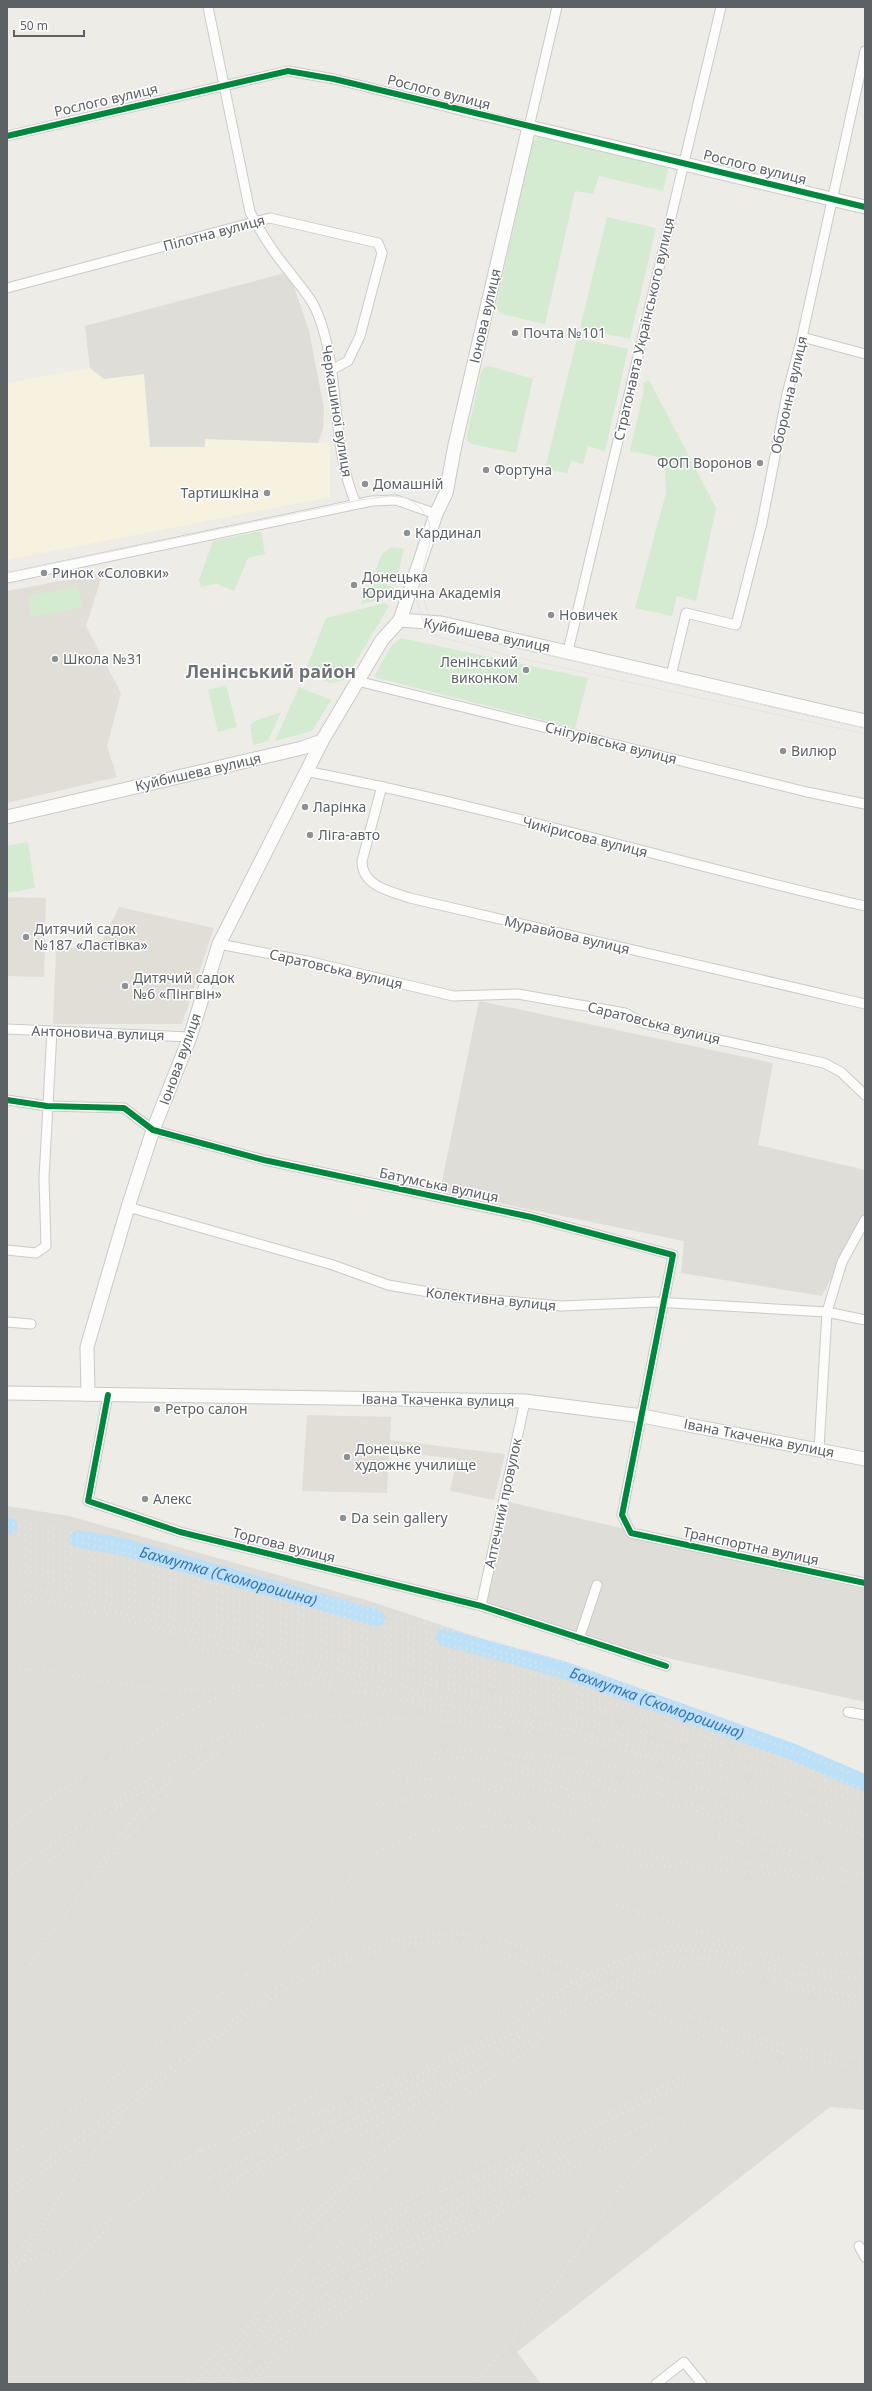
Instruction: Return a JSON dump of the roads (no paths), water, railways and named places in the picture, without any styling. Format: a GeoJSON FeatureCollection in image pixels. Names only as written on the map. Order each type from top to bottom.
{"type":"FeatureCollection","features":[{"type":"Feature","properties":{"kind":"main road","name":"Рослого вулиця"},"geometry":{"type":"LineString","coordinates":[[529,127],[683,162],[865,207]]}},
{"type":"Feature","properties":{"kind":"main road","name":"Іонова вулиця"},"geometry":{"type":"LineString","coordinates":[[400,620],[436,514],[446,493],[455,445],[529,127]]}},
{"type":"Feature","properties":{"kind":"main road","name":"Куйбишева вулиця"},"geometry":{"type":"LineString","coordinates":[[400,620],[441,623],[568,651],[865,721]]}},
{"type":"Feature","properties":{"kind":"main road"},"geometry":{"type":"LineString","coordinates":[[322,741],[382,640],[400,620]]}},
{"type":"Feature","properties":{"kind":"main road","name":"Іонова вулиця"},"geometry":{"type":"LineString","coordinates":[[88,1394],[87,1347],[128,1207],[153,1130],[190,1037],[219,944],[305,771],[322,741]]}},
{"type":"Feature","properties":{"kind":"main road","name":"Куйбишева вулиця"},"geometry":{"type":"LineString","coordinates":[[7,817],[302,748],[322,741]]}},
{"type":"Feature","properties":{"kind":"main road","name":"Івана Ткаченка вулиця"},"geometry":{"type":"LineString","coordinates":[[7,1393],[525,1401],[642,1416],[865,1459]]}},
{"type":"Feature","properties":{"kind":"street","name":"Черкашиної вулиця"},"geometry":{"type":"LineString","coordinates":[[208,7],[250,212],[264,238],[314,303],[333,369],[340,445],[349,488],[356,504]]}},
{"type":"Feature","properties":{"kind":"street","name":"Іонова вулиця"},"geometry":{"type":"LineString","coordinates":[[529,127],[557,7]]}},
{"type":"Feature","properties":{"kind":"street","name":"Стратонавта Українського вулиця"},"geometry":{"type":"LineString","coordinates":[[568,651],[721,7]]}},
{"type":"Feature","properties":{"kind":"street","name":"Оборонна вулиця"},"geometry":{"type":"LineString","coordinates":[[671,676],[686,613],[736,625],[762,523],[787,394],[802,337],[865,51]]}},
{"type":"Feature","properties":{"kind":"street","name":"Рослого вулиця"},"geometry":{"type":"LineString","coordinates":[[7,136],[225,84],[288,71],[334,79],[529,127]]}},
{"type":"Feature","properties":{"kind":"street","name":"Пілотна вулиця"},"geometry":{"type":"LineString","coordinates":[[7,288],[270,218],[378,243],[382,253],[360,336],[348,361],[333,369]]}},
{"type":"Feature","properties":{"kind":"street"},"geometry":{"type":"LineString","coordinates":[[802,337],[865,354]]}},
{"type":"Feature","properties":{"kind":"street"},"geometry":{"type":"LineString","coordinates":[[7,578],[356,504],[396,500],[436,514]]}},
{"type":"Feature","properties":{"kind":"street","name":"Снігурівська вулиця"},"geometry":{"type":"LineString","coordinates":[[357,681],[865,804]]}},
{"type":"Feature","properties":{"kind":"street","name":"Чикірисова вулиця"},"geometry":{"type":"LineString","coordinates":[[305,771],[382,786],[779,886],[865,906]]}},
{"type":"Feature","properties":{"kind":"street","name":"Муравйова вулиця"},"geometry":{"type":"LineString","coordinates":[[382,786],[362,861],[362,872],[369,882],[417,900],[865,1004]]}},
{"type":"Feature","properties":{"kind":"street","name":"Саратовська вулиця"},"geometry":{"type":"LineString","coordinates":[[219,944],[307,961],[452,996],[518,994],[625,1013],[643,1023],[824,1063],[841,1072],[865,1095]]}},
{"type":"Feature","properties":{"kind":"street","name":"Антоновича вулиця"},"geometry":{"type":"LineString","coordinates":[[7,1029],[190,1037]]}},
{"type":"Feature","properties":{"kind":"street"},"geometry":{"type":"LineString","coordinates":[[7,1250],[36,1253],[46,1246],[44,1178],[52,1031]]}},
{"type":"Feature","properties":{"kind":"street"},"geometry":{"type":"LineString","coordinates":[[7,1100],[47,1106],[124,1108],[153,1130]]}},
{"type":"Feature","properties":{"kind":"street","name":"Батумська вулиця"},"geometry":{"type":"LineString","coordinates":[[153,1130],[264,1160],[531,1217],[673,1255],[663,1303]]}},
{"type":"Feature","properties":{"kind":"street","name":"Колективна вулиця"},"geometry":{"type":"LineString","coordinates":[[128,1207],[333,1265],[396,1287],[458,1298],[561,1306],[663,1303],[827,1312],[865,1320]]}},
{"type":"Feature","properties":{"kind":"street"},"geometry":{"type":"LineString","coordinates":[[819,1449],[827,1312],[842,1262],[865,1220]]}},
{"type":"Feature","properties":{"kind":"street"},"geometry":{"type":"LineString","coordinates":[[642,1416],[663,1303]]}},
{"type":"Feature","properties":{"kind":"street"},"geometry":{"type":"LineString","coordinates":[[7,1322],[31,1324]]}},
{"type":"Feature","properties":{"kind":"street","name":"Торгова вулиця"},"geometry":{"type":"LineString","coordinates":[[108,1395],[88,1501],[180,1532],[481,1606],[666,1666]]}},
{"type":"Feature","properties":{"kind":"street","name":"Аптечний провулок"},"geometry":{"type":"LineString","coordinates":[[481,1606],[525,1401]]}},
{"type":"Feature","properties":{"kind":"street","name":"Транспортна вулиця"},"geometry":{"type":"LineString","coordinates":[[642,1416],[622,1515],[632,1533],[865,1583]]}},
{"type":"Feature","properties":{"kind":"street"},"geometry":{"type":"LineString","coordinates":[[579,1638],[597,1585]]}},
{"type":"Feature","properties":{"kind":"street"},"geometry":{"type":"LineString","coordinates":[[848,1712],[865,1716]]}},
{"type":"Feature","properties":{"kind":"street"},"geometry":{"type":"LineString","coordinates":[[859,2246],[865,2257]]}},
{"type":"Feature","properties":{"kind":"street"},"geometry":{"type":"LineString","coordinates":[[656,2384],[684,2362],[702,2384]]}},
{"type":"Feature","properties":{"kind":"waterway","name":"Бахмутка (Скоморошина)"},"geometry":{"type":"LineString","coordinates":[[78,1539],[120,1546],[377,1618]]}},
{"type":"Feature","properties":{"kind":"waterway","name":"Бахмутка (Скоморошина)"},"geometry":{"type":"LineString","coordinates":[[444,1637],[561,1669],[790,1751],[865,1783]]}},
{"type":"Feature","properties":{"kind":"tram line"},"geometry":{"type":"LineString","coordinates":[[7,573],[360,500],[390,496],[407,498],[421,508],[429,522],[431,537],[416,597],[424,624],[434,635],[506,655],[865,734]]}},
{"type":"Feature","properties":{"kind":"tram line"},"geometry":{"type":"LineString","coordinates":[[427,574],[424,600],[428,612],[432,618],[446,631],[865,728]]}},
{"type":"Feature","properties":{"kind":"railway"},"geometry":{"type":"LineString","coordinates":[[7,1516],[385,1613],[406,1621]]}},
{"type":"Feature","properties":{"kind":"railway"},"geometry":{"type":"LineString","coordinates":[[7,1523],[474,1644],[543,1664]]}},
{"type":"Feature","properties":{"kind":"railway"},"geometry":{"type":"LineString","coordinates":[[7,1530],[570,1676],[598,1686]]}},
{"type":"Feature","properties":{"kind":"railway"},"geometry":{"type":"LineString","coordinates":[[7,1537],[632,1700],[863,1789]]}},
{"type":"Feature","properties":{"kind":"railway"},"geometry":{"type":"LineString","coordinates":[[7,1545],[569,1691],[656,1717]]}},
{"type":"Feature","properties":{"kind":"railway"},"geometry":{"type":"LineString","coordinates":[[7,1552],[607,1709]]}},
{"type":"Feature","properties":{"kind":"railway"},"geometry":{"type":"LineString","coordinates":[[7,1560],[585,1710],[657,1723],[691,1732],[727,1745]]}},
{"type":"Feature","properties":{"kind":"railway"},"geometry":{"type":"LineString","coordinates":[[7,1567],[579,1718],[763,1758],[810,1776],[830,1781]]}},
{"type":"Feature","properties":{"kind":"railway"},"geometry":{"type":"LineString","coordinates":[[7,1577],[57,1596],[692,1762],[724,1766]]}},
{"type":"Feature","properties":{"kind":"railway"},"geometry":{"type":"LineString","coordinates":[[60,1586],[83,1595],[543,1714]]}},
{"type":"Feature","properties":{"kind":"railway"},"geometry":{"type":"LineString","coordinates":[[7,1591],[99,1614]]}},
{"type":"Feature","properties":{"kind":"railway"},"geometry":{"type":"LineString","coordinates":[[7,1602],[35,1602]]}},
{"type":"Feature","properties":{"kind":"railway"},"geometry":{"type":"LineString","coordinates":[[95,1610],[115,1618],[507,1721],[534,1724]]}},
{"type":"Feature","properties":{"kind":"railway"},"geometry":{"type":"LineString","coordinates":[[401,1617],[515,1647]]}},
{"type":"Feature","properties":{"kind":"railway"},"geometry":{"type":"LineString","coordinates":[[190,1646],[331,1682]]}},
{"type":"Feature","properties":{"kind":"railway"},"geometry":{"type":"LineString","coordinates":[[510,1648],[528,1651],[570,1664],[853,1774]]}},
{"type":"Feature","properties":{"kind":"railway"},"geometry":{"type":"LineString","coordinates":[[7,1670],[37,1669],[96,1680],[180,1691],[291,1683],[371,1693]]}},
{"type":"Feature","properties":{"kind":"railway"},"geometry":{"type":"LineString","coordinates":[[7,1830],[66,1787],[169,1723],[210,1701],[239,1691]]}},
{"type":"Feature","properties":{"kind":"railway"},"geometry":{"type":"LineString","coordinates":[[365,1692],[424,1704]]}},
{"type":"Feature","properties":{"kind":"railway"},"geometry":{"type":"LineString","coordinates":[[418,1705],[470,1719]]}},
{"type":"Feature","properties":{"kind":"railway"},"geometry":{"type":"LineString","coordinates":[[7,1878],[46,1848],[188,1753],[213,1740],[231,1734],[291,1718],[319,1715],[465,1722],[504,1728]]}},
{"type":"Feature","properties":{"kind":"railway"},"geometry":{"type":"LineString","coordinates":[[570,1721],[811,1785],[865,1805]]}},
{"type":"Feature","properties":{"kind":"railway"},"geometry":{"type":"LineString","coordinates":[[338,1730],[356,1725],[381,1722]]}},
{"type":"Feature","properties":{"kind":"railway"},"geometry":{"type":"LineString","coordinates":[[526,1726],[639,1754]]}},
{"type":"Feature","properties":{"kind":"railway"},"geometry":{"type":"LineString","coordinates":[[499,1727],[534,1733]]}},
{"type":"Feature","properties":{"kind":"railway"},"geometry":{"type":"LineString","coordinates":[[30,1964],[51,1933],[122,1843],[176,1788],[204,1763],[234,1741]]}},
{"type":"Feature","properties":{"kind":"railway"},"geometry":{"type":"LineString","coordinates":[[435,1753],[453,1750],[498,1751],[684,1800],[704,1809]]}},
{"type":"Feature","properties":{"kind":"railway"},"geometry":{"type":"LineString","coordinates":[[116,1807],[213,1751]]}},
{"type":"Feature","properties":{"kind":"railway"},"geometry":{"type":"LineString","coordinates":[[526,1754],[601,1764],[657,1777],[684,1786],[708,1798],[739,1818]]}},
{"type":"Feature","properties":{"kind":"railway"},"geometry":{"type":"LineString","coordinates":[[634,1754],[815,1801],[865,1817]]}},
{"type":"Feature","properties":{"kind":"railway"},"geometry":{"type":"LineString","coordinates":[[393,1772],[423,1761],[451,1757],[482,1758],[533,1769],[729,1820],[815,1863]]}},
{"type":"Feature","properties":{"kind":"railway"},"geometry":{"type":"LineString","coordinates":[[516,1770],[568,1790],[608,1802]]}},
{"type":"Feature","properties":{"kind":"railway"},"geometry":{"type":"LineString","coordinates":[[493,1775],[607,1808]]}},
{"type":"Feature","properties":{"kind":"railway"},"geometry":{"type":"LineString","coordinates":[[407,1782],[443,1777],[485,1782],[603,1822]]}},
{"type":"Feature","properties":{"kind":"railway"},"geometry":{"type":"LineString","coordinates":[[93,1872],[144,1805],[173,1778]]}},
{"type":"Feature","properties":{"kind":"railway"},"geometry":{"type":"LineString","coordinates":[[824,1781],[865,1797]]}},
{"type":"Feature","properties":{"kind":"railway"},"geometry":{"type":"LineString","coordinates":[[483,1788],[519,1798]]}},
{"type":"Feature","properties":{"kind":"railway"},"geometry":{"type":"LineString","coordinates":[[696,1788],[784,1806],[865,1835]]}},
{"type":"Feature","properties":{"kind":"railway"},"geometry":{"type":"LineString","coordinates":[[377,1805],[426,1796],[441,1796],[530,1823]]}},
{"type":"Feature","properties":{"kind":"railway"},"geometry":{"type":"LineString","coordinates":[[49,1861],[122,1805]]}},
{"type":"Feature","properties":{"kind":"railway"},"geometry":{"type":"LineString","coordinates":[[7,2156],[29,2143],[280,1949],[318,1916],[358,1869],[380,1851],[422,1832],[442,1829],[513,1825],[557,1831],[708,1869],[845,1880],[865,1885]]}},
{"type":"Feature","properties":{"kind":"railway"},"geometry":{"type":"LineString","coordinates":[[719,1837],[795,1857]]}},
{"type":"Feature","properties":{"kind":"railway"},"geometry":{"type":"LineString","coordinates":[[714,1857],[793,1871]]}},
{"type":"Feature","properties":{"kind":"railway"},"geometry":{"type":"LineString","coordinates":[[811,1861],[865,1875]]}},
{"type":"Feature","properties":{"kind":"railway"},"geometry":{"type":"LineString","coordinates":[[628,1865],[686,1867]]}},
{"type":"Feature","properties":{"kind":"railway"},"geometry":{"type":"LineString","coordinates":[[616,1905],[736,1944]]}},
{"type":"Feature","properties":{"kind":"railway"},"geometry":{"type":"LineString","coordinates":[[7,2190],[279,1986],[304,1972],[331,1960],[387,1942],[416,1936],[445,1934],[474,1935],[503,1940],[784,2054],[865,2069]]}},
{"type":"Feature","properties":{"kind":"railway"},"geometry":{"type":"LineString","coordinates":[[7,2198],[238,2022],[278,1994],[327,1969],[354,1958],[382,1950],[410,1945],[438,1943],[466,1944],[493,1949],[764,2060],[820,2073]]}},
{"type":"Feature","properties":{"kind":"railway"},"geometry":{"type":"LineString","coordinates":[[570,1983],[617,1961],[641,1953],[689,1945],[713,1944],[739,1947],[827,1971],[839,1972],[865,1969]]}},
{"type":"Feature","properties":{"kind":"railway"},"geometry":{"type":"LineString","coordinates":[[558,1998],[622,1966],[644,1957],[660,1953],[695,1950],[712,1951],[747,1956],[779,1966]]}},
{"type":"Feature","properties":{"kind":"railway"},"geometry":{"type":"LineString","coordinates":[[805,1951],[827,1954],[865,1953]]}},
{"type":"Feature","properties":{"kind":"railway"},"geometry":{"type":"LineString","coordinates":[[322,2112],[397,2086],[554,2016],[616,1981],[652,1965],[671,1960],[709,1958],[806,1975]]}},
{"type":"Feature","properties":{"kind":"railway"},"geometry":{"type":"LineString","coordinates":[[203,2384],[299,2260],[337,2218],[436,2120],[572,2016],[628,1982],[664,1968],[698,1964],[738,1971],[865,1999]]}},
{"type":"Feature","properties":{"kind":"railway"},"geometry":{"type":"LineString","coordinates":[[801,1974],[840,1979],[865,1976]]}},
{"type":"Feature","properties":{"kind":"railway"},"geometry":{"type":"LineString","coordinates":[[377,2088],[483,2041],[535,2010],[575,1980]]}},
{"type":"Feature","properties":{"kind":"railway"},"geometry":{"type":"LineString","coordinates":[[774,1983],[865,2008]]}},
{"type":"Feature","properties":{"kind":"railway"},"geometry":{"type":"LineString","coordinates":[[847,1992],[865,1990]]}},
{"type":"Feature","properties":{"kind":"railway"},"geometry":{"type":"LineString","coordinates":[[498,2014],[554,1991]]}},
{"type":"Feature","properties":{"kind":"railway"},"geometry":{"type":"LineString","coordinates":[[361,2135],[544,2032]]}},
{"type":"Feature","properties":{"kind":"railway"},"geometry":{"type":"LineString","coordinates":[[748,2035],[818,2053],[865,2059]]}},
{"type":"Feature","properties":{"kind":"railway"},"geometry":{"type":"LineString","coordinates":[[300,2149],[329,2138],[414,2098],[521,2036]]}},
{"type":"Feature","properties":{"kind":"railway"},"geometry":{"type":"LineString","coordinates":[[375,2107],[438,2073]]}},
{"type":"Feature","properties":{"kind":"railway"},"geometry":{"type":"LineString","coordinates":[[440,2192],[690,2074]]}},
{"type":"Feature","properties":{"kind":"railway"},"geometry":{"type":"LineString","coordinates":[[514,2165],[695,2079]]}},
{"type":"Feature","properties":{"kind":"railway"},"geometry":{"type":"LineString","coordinates":[[294,2219],[323,2194],[472,2084]]}},
{"type":"Feature","properties":{"kind":"railway"},"geometry":{"type":"LineString","coordinates":[[240,2132],[317,2095]]}},
{"type":"Feature","properties":{"kind":"railway"},"geometry":{"type":"LineString","coordinates":[[223,2190],[259,2163],[278,2151],[376,2098]]}},
{"type":"Feature","properties":{"kind":"railway"},"geometry":{"type":"LineString","coordinates":[[321,2137],[379,2105]]}},
{"type":"Feature","properties":{"kind":"railway"},"geometry":{"type":"LineString","coordinates":[[367,2144],[430,2108]]}},
{"type":"Feature","properties":{"kind":"railway"},"geometry":{"type":"LineString","coordinates":[[198,2151],[268,2127],[327,2110]]}},
{"type":"Feature","properties":{"kind":"railway"},"geometry":{"type":"LineString","coordinates":[[7,2287],[61,2194],[123,2116]]}},
{"type":"Feature","properties":{"kind":"railway"},"geometry":{"type":"LineString","coordinates":[[251,2384],[288,2350],[325,2324],[609,2145],[638,2128],[668,2116]]}},
{"type":"Feature","properties":{"kind":"railway"},"geometry":{"type":"LineString","coordinates":[[474,2384],[553,2289],[636,2163],[671,2133],[689,2121]]}},
{"type":"Feature","properties":{"kind":"railway"},"geometry":{"type":"LineString","coordinates":[[242,2355],[270,2318],[296,2293],[356,2256],[597,2142],[619,2135]]}},
{"type":"Feature","properties":{"kind":"railway"},"geometry":{"type":"LineString","coordinates":[[228,2196],[262,2168],[305,2146]]}},
{"type":"Feature","properties":{"kind":"railway"},"geometry":{"type":"LineString","coordinates":[[209,2178],[250,2157],[275,2147]]}},
{"type":"Feature","properties":{"kind":"railway"},"geometry":{"type":"LineString","coordinates":[[7,2266],[56,2252],[83,2239],[130,2205],[178,2164],[202,2150]]}},
{"type":"Feature","properties":{"kind":"railway"},"geometry":{"type":"LineString","coordinates":[[324,2269],[344,2254],[369,2241],[554,2155],[568,2151]]}},
{"type":"Feature","properties":{"kind":"railway"},"geometry":{"type":"LineString","coordinates":[[359,2179],[380,2158]]}},
{"type":"Feature","properties":{"kind":"railway"},"geometry":{"type":"LineString","coordinates":[[289,2293],[333,2250],[382,2215],[409,2199],[490,2158]]}},
{"type":"Feature","properties":{"kind":"railway"},"geometry":{"type":"LineString","coordinates":[[266,2331],[306,2296],[339,2274],[574,2161]]}},
{"type":"Feature","properties":{"kind":"railway"},"geometry":{"type":"LineString","coordinates":[[478,2179],[520,2166]]}},
{"type":"Feature","properties":{"kind":"railway"},"geometry":{"type":"LineString","coordinates":[[299,2226],[360,2173]]}},
{"type":"Feature","properties":{"kind":"railway"},"geometry":{"type":"LineString","coordinates":[[371,2236],[414,2205],[444,2191]]}},
{"type":"Feature","properties":{"kind":"railway"},"geometry":{"type":"LineString","coordinates":[[305,2232],[340,2198]]}},
{"type":"Feature","properties":{"kind":"railway"},"geometry":{"type":"LineString","coordinates":[[229,2384],[248,2362],[279,2332],[312,2304],[335,2288],[408,2248],[508,2201]]}},
{"type":"Feature","properties":{"kind":"railway"},"geometry":{"type":"LineString","coordinates":[[23,2314],[112,2224]]}},
{"type":"Feature","properties":{"kind":"railway"},"geometry":{"type":"LineString","coordinates":[[271,2347],[294,2328],[342,2295],[393,2265],[472,2225]]}},
{"type":"Feature","properties":{"kind":"railway"},"geometry":{"type":"LineString","coordinates":[[8,2266],[33,2233]]}},
{"type":"Feature","properties":{"kind":"railway"},"geometry":{"type":"LineString","coordinates":[[243,2384],[283,2345],[319,2316],[412,2262]]}},
{"type":"Feature","properties":{"kind":"railway"},"geometry":{"type":"LineString","coordinates":[[212,2384],[259,2318]]}},
{"type":"Feature","properties":{"kind":"railway"},"geometry":{"type":"LineString","coordinates":[[183,2384],[228,2343]]}},
{"type":"Feature","properties":{"kind":"railway"},"geometry":{"type":"LineString","coordinates":[[220,2384],[246,2351]]}},
{"type":"Feature","properties":{"kind":"railway"},"geometry":{"type":"LineString","coordinates":[[193,2384],[209,2368]]}},
{"type":"Feature","properties":{"kind":"place","name":"Почта №101"},"geometry":{"type":"Point","coordinates":[515,333]}},
{"type":"Feature","properties":{"kind":"place","name":"ФОП Воронов"},"geometry":{"type":"Point","coordinates":[760,463]}},
{"type":"Feature","properties":{"kind":"place","name":"Фортуна"},"geometry":{"type":"Point","coordinates":[486,470]}},
{"type":"Feature","properties":{"kind":"place","name":"Домашній"},"geometry":{"type":"Point","coordinates":[365,484]}},
{"type":"Feature","properties":{"kind":"place","name":"Тартишкіна"},"geometry":{"type":"Point","coordinates":[267,493]}},
{"type":"Feature","properties":{"kind":"place","name":"Кардинал"},"geometry":{"type":"Point","coordinates":[407,533]}},
{"type":"Feature","properties":{"kind":"place","name":"Ринок «Соловки»"},"geometry":{"type":"Point","coordinates":[44,573]}},
{"type":"Feature","properties":{"kind":"place","name":"Донецька Юридична Академія"},"geometry":{"type":"Point","coordinates":[354,585]}},
{"type":"Feature","properties":{"kind":"place","name":"Новичек"},"geometry":{"type":"Point","coordinates":[551,615]}},
{"type":"Feature","properties":{"kind":"place","name":"Школа №31"},"geometry":{"type":"Point","coordinates":[55,659]}},
{"type":"Feature","properties":{"kind":"place","name":"Ленінський виконком"},"geometry":{"type":"Point","coordinates":[526,670]}},
{"type":"Feature","properties":{"kind":"place","name":"Вилюр"},"geometry":{"type":"Point","coordinates":[783,751]}},
{"type":"Feature","properties":{"kind":"place","name":"Ларінка"},"geometry":{"type":"Point","coordinates":[305,807]}},
{"type":"Feature","properties":{"kind":"place","name":"Ліга-авто"},"geometry":{"type":"Point","coordinates":[310,835]}},
{"type":"Feature","properties":{"kind":"place","name":"Дитячий садок №187 «Ластівка»"},"geometry":{"type":"Point","coordinates":[26,937]}},
{"type":"Feature","properties":{"kind":"place","name":"Дитячий садок №6 «Пінгвін»"},"geometry":{"type":"Point","coordinates":[125,986]}},
{"type":"Feature","properties":{"kind":"place","name":"Ретро салон"},"geometry":{"type":"Point","coordinates":[157,1409]}},
{"type":"Feature","properties":{"kind":"place","name":"Донецьке художнє училище"},"geometry":{"type":"Point","coordinates":[347,1457]}},
{"type":"Feature","properties":{"kind":"place","name":"Алекс"},"geometry":{"type":"Point","coordinates":[145,1499]}},
{"type":"Feature","properties":{"kind":"place","name":"Da sein gallery"},"geometry":{"type":"Point","coordinates":[343,1518]}},
{"type":"Feature","properties":{"kind":"district","name":"Ленінський район"},"geometry":{"type":"Point","coordinates":[271,672]}}]}
